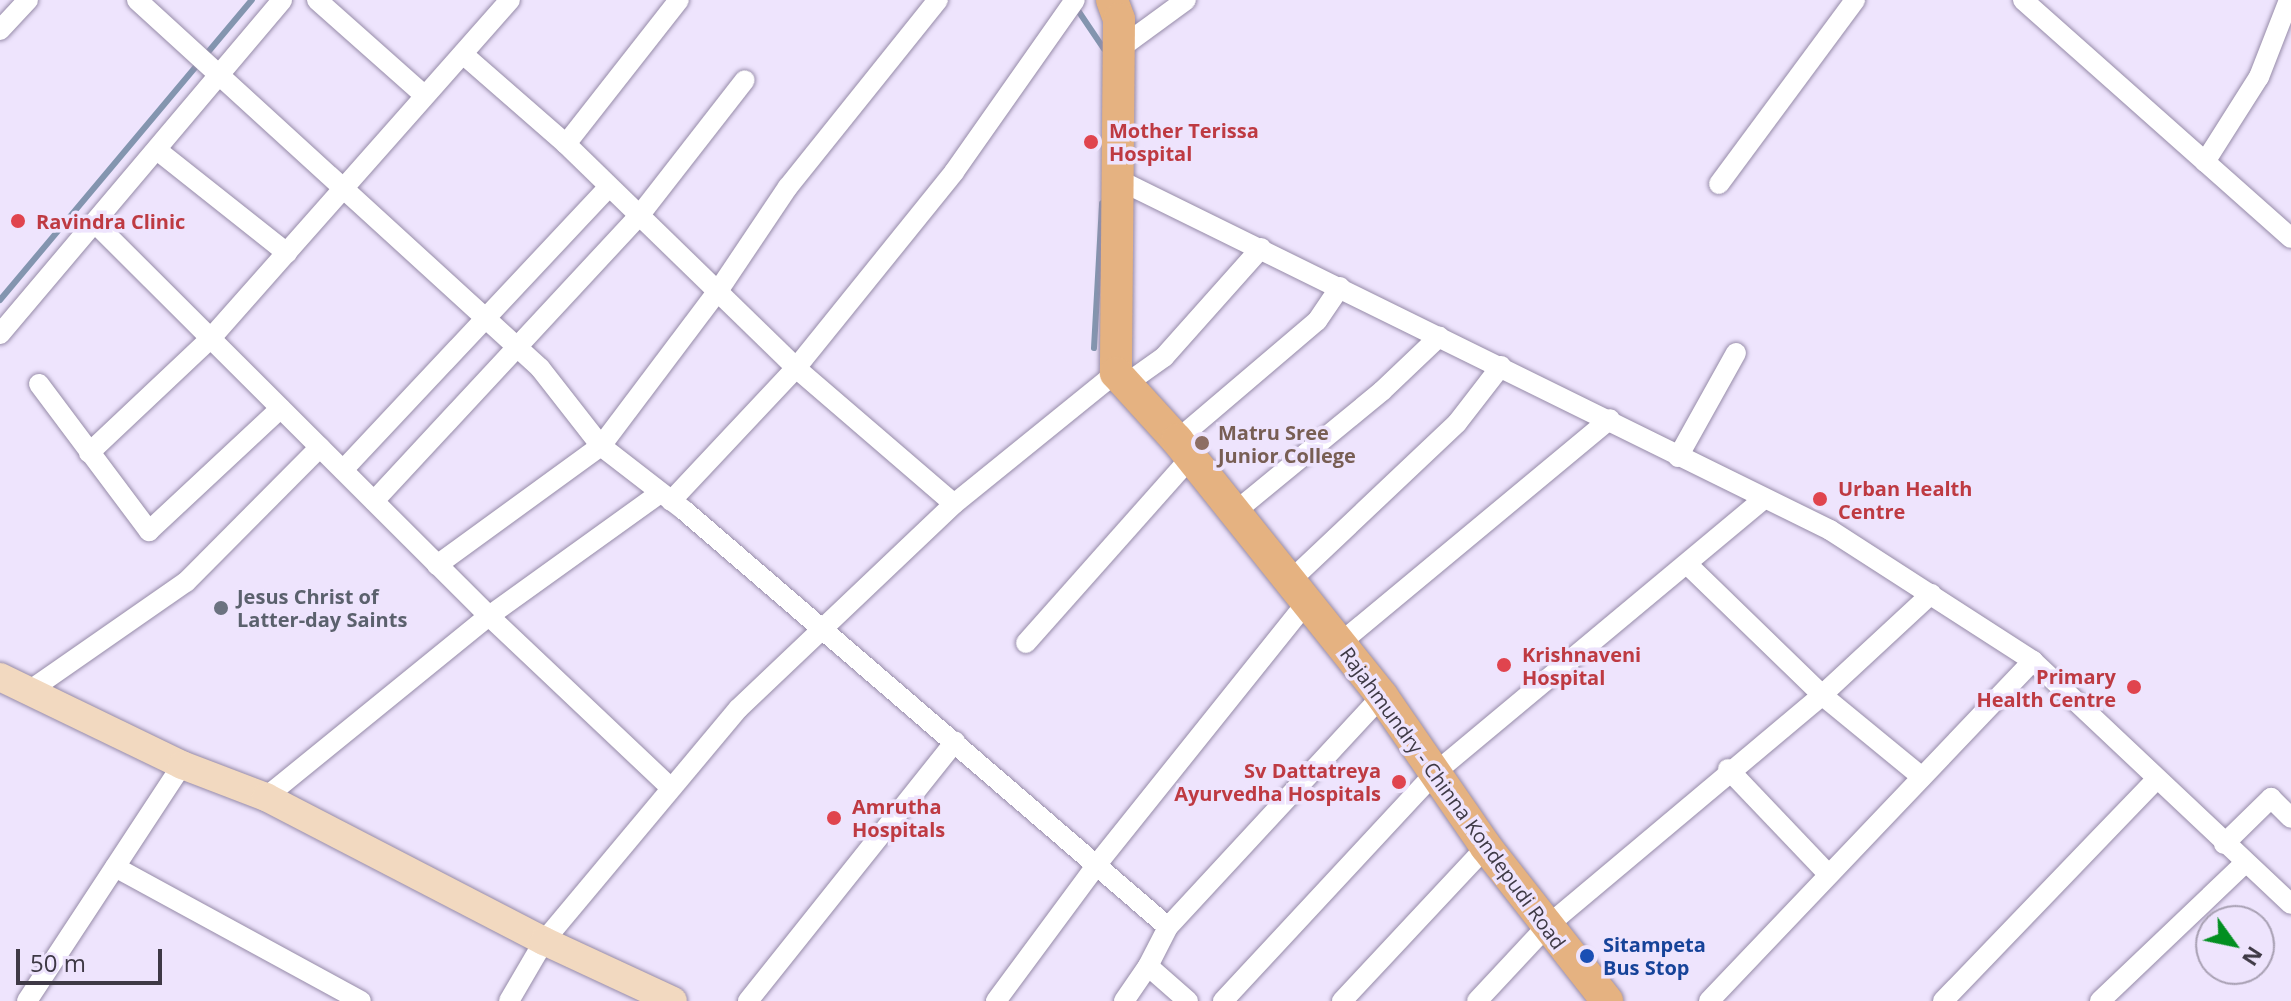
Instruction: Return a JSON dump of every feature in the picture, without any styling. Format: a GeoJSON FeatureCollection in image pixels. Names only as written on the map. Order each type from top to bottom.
{"type":"FeatureCollection","features":[{"type":"Feature","properties":{"kind":"main road"},"geometry":{"type":"LineString","coordinates":[[1111,17],[1121,378]]}},
{"type":"Feature","properties":{"kind":"main road","name":"Rajahmundry - Chinna Kondepudi Road"},"geometry":{"type":"LineString","coordinates":[[1121,378],[1236,511],[1382,696],[1486,847],[1597,997]]}},
{"type":"Feature","properties":{"kind":"street"},"geometry":{"type":"LineString","coordinates":[[0,30],[28,0]]}},
{"type":"Feature","properties":{"kind":"street"},"geometry":{"type":"LineString","coordinates":[[137,0],[221,73],[518,347],[601,446],[666,497],[1098,863],[1168,927]]}},
{"type":"Feature","properties":{"kind":"street"},"geometry":{"type":"LineString","coordinates":[[0,334],[282,0]]}},
{"type":"Feature","properties":{"kind":"street"},"geometry":{"type":"LineString","coordinates":[[317,0],[425,96]]}},
{"type":"Feature","properties":{"kind":"street"},"geometry":{"type":"LineString","coordinates":[[89,453],[211,338],[510,0]]}},
{"type":"Feature","properties":{"kind":"street"},"geometry":{"type":"LineString","coordinates":[[566,144],[679,0]]}},
{"type":"Feature","properties":{"kind":"street"},"geometry":{"type":"LineString","coordinates":[[437,565],[601,446],[718,291],[788,187],[938,0]]}},
{"type":"Feature","properties":{"kind":"street"},"geometry":{"type":"LineString","coordinates":[[266,797],[489,616],[666,497],[796,368],[954,172],[1075,0]]}},
{"type":"Feature","properties":{"kind":"street"},"geometry":{"type":"LineString","coordinates":[[1111,17],[1186,0]]}},
{"type":"Feature","properties":{"kind":"street"},"geometry":{"type":"LineString","coordinates":[[1719,184],[1855,0]]}},
{"type":"Feature","properties":{"kind":"street"},"geometry":{"type":"LineString","coordinates":[[2023,0],[2291,238]]}},
{"type":"Feature","properties":{"kind":"street"},"geometry":{"type":"LineString","coordinates":[[2205,162],[2259,77],[2289,0]]}},
{"type":"Feature","properties":{"kind":"street"},"geometry":{"type":"LineString","coordinates":[[464,55],[566,144],[796,368],[954,504]]}},
{"type":"Feature","properties":{"kind":"street"},"geometry":{"type":"LineString","coordinates":[[374,501],[639,216],[745,80]]}},
{"type":"Feature","properties":{"kind":"street"},"geometry":{"type":"LineString","coordinates":[[157,150],[287,253]]}},
{"type":"Feature","properties":{"kind":"street"},"geometry":{"type":"LineString","coordinates":[[1115,178],[1610,419],[1763,500],[1830,530],[2033,661],[2244,864],[2291,904]]}},
{"type":"Feature","properties":{"kind":"street"},"geometry":{"type":"LineString","coordinates":[[343,470],[488,320],[609,187]]}},
{"type":"Feature","properties":{"kind":"street"},"geometry":{"type":"LineString","coordinates":[[95,223],[437,565],[671,788]]}},
{"type":"Feature","properties":{"kind":"street"},"geometry":{"type":"LineString","coordinates":[[509,1001],[544,941],[738,709],[954,504],[1121,378],[1164,357],[1261,248]]}},
{"type":"Feature","properties":{"kind":"street"},"geometry":{"type":"LineString","coordinates":[[1026,643],[1184,448],[1317,321],[1340,287]]}},
{"type":"Feature","properties":{"kind":"street"},"geometry":{"type":"LineString","coordinates":[[1236,511],[1382,391],[1439,337]]}},
{"type":"Feature","properties":{"kind":"street"},"geometry":{"type":"LineString","coordinates":[[1678,457],[1736,353]]}},
{"type":"Feature","properties":{"kind":"street"},"geometry":{"type":"LineString","coordinates":[[996,1001],[1298,591],[1457,423],[1501,366]]}},
{"type":"Feature","properties":{"kind":"street"},"geometry":{"type":"LineString","coordinates":[[39,384],[149,531],[281,408]]}},
{"type":"Feature","properties":{"kind":"street"},"geometry":{"type":"LineString","coordinates":[[1339,644],[1610,419]]}},
{"type":"Feature","properties":{"kind":"street"},"geometry":{"type":"LineString","coordinates":[[29,691],[186,582],[320,447]]}},
{"type":"Feature","properties":{"kind":"street"},"geometry":{"type":"LineString","coordinates":[[1223,1001],[1436,772],[1763,500]]}},
{"type":"Feature","properties":{"kind":"street"},"geometry":{"type":"LineString","coordinates":[[1687,564],[1822,695],[1922,777]]}},
{"type":"Feature","properties":{"kind":"street"},"geometry":{"type":"LineString","coordinates":[[1477,1001],[1546,927],[1728,769],[1822,695],[1931,594]]}},
{"type":"Feature","properties":{"kind":"street"},"geometry":{"type":"LineString","coordinates":[[1709,1001],[2033,661]]}},
{"type":"Feature","properties":{"kind":"street"},"geometry":{"type":"LineString","coordinates":[[0,677],[182,765],[266,797],[544,941],[673,1001]]}},
{"type":"Feature","properties":{"kind":"street"},"geometry":{"type":"LineString","coordinates":[[1124,1001],[1148,966],[1168,927],[1382,696]]}},
{"type":"Feature","properties":{"kind":"street"},"geometry":{"type":"LineString","coordinates":[[748,1001],[955,742]]}},
{"type":"Feature","properties":{"kind":"street"},"geometry":{"type":"LineString","coordinates":[[27,1001],[182,765]]}},
{"type":"Feature","properties":{"kind":"street"},"geometry":{"type":"LineString","coordinates":[[1728,769],[1829,875]]}},
{"type":"Feature","properties":{"kind":"street"},"geometry":{"type":"LineString","coordinates":[[1943,1001],[2157,779]]}},
{"type":"Feature","properties":{"kind":"street"},"geometry":{"type":"LineString","coordinates":[[2224,844],[2271,798],[2291,818]]}},
{"type":"Feature","properties":{"kind":"street"},"geometry":{"type":"LineString","coordinates":[[1342,1001],[1486,847]]}},
{"type":"Feature","properties":{"kind":"street"},"geometry":{"type":"LineString","coordinates":[[2100,1001],[2244,864]]}},
{"type":"Feature","properties":{"kind":"street"},"geometry":{"type":"LineString","coordinates":[[115,867],[361,1001]]}},
{"type":"Feature","properties":{"kind":"street"},"geometry":{"type":"LineString","coordinates":[[1148,966],[1188,1001]]}},
{"type":"Feature","properties":{"kind":"waterway"},"geometry":{"type":"LineString","coordinates":[[0,300],[252,0]]}},
{"type":"Feature","properties":{"kind":"waterway"},"geometry":{"type":"LineString","coordinates":[[1075,6],[1104,49]]}},
{"type":"Feature","properties":{"kind":"waterway"},"geometry":{"type":"LineString","coordinates":[[1094,348],[1102,203]]}},
{"type":"Feature","properties":{"kind":"place","name":"Mother Terissa Hospital"},"geometry":{"type":"Point","coordinates":[1091,142]}},
{"type":"Feature","properties":{"kind":"place","name":"Ravindra Clinic"},"geometry":{"type":"Point","coordinates":[18,221]}},
{"type":"Feature","properties":{"kind":"place","name":"Matru Sree Junior College"},"geometry":{"type":"Point","coordinates":[1202,443]}},
{"type":"Feature","properties":{"kind":"place","name":"Urban Health Centre"},"geometry":{"type":"Point","coordinates":[1820,499]}},
{"type":"Feature","properties":{"kind":"place","name":"Jesus Christ of Latter-day Saints"},"geometry":{"type":"Point","coordinates":[221,608]}},
{"type":"Feature","properties":{"kind":"place","name":"Krishnaveni Hospital"},"geometry":{"type":"Point","coordinates":[1504,665]}},
{"type":"Feature","properties":{"kind":"place","name":"Primary Health Centre"},"geometry":{"type":"Point","coordinates":[2134,687]}},
{"type":"Feature","properties":{"kind":"place","name":"Sv Dattatreya Ayurvedha Hospitals"},"geometry":{"type":"Point","coordinates":[1399,782]}},
{"type":"Feature","properties":{"kind":"place","name":"Amrutha Hospitals"},"geometry":{"type":"Point","coordinates":[834,818]}},
{"type":"Feature","properties":{"kind":"place","name":"Sitampeta Bus Stop"},"geometry":{"type":"Point","coordinates":[1587,956]}}]}
